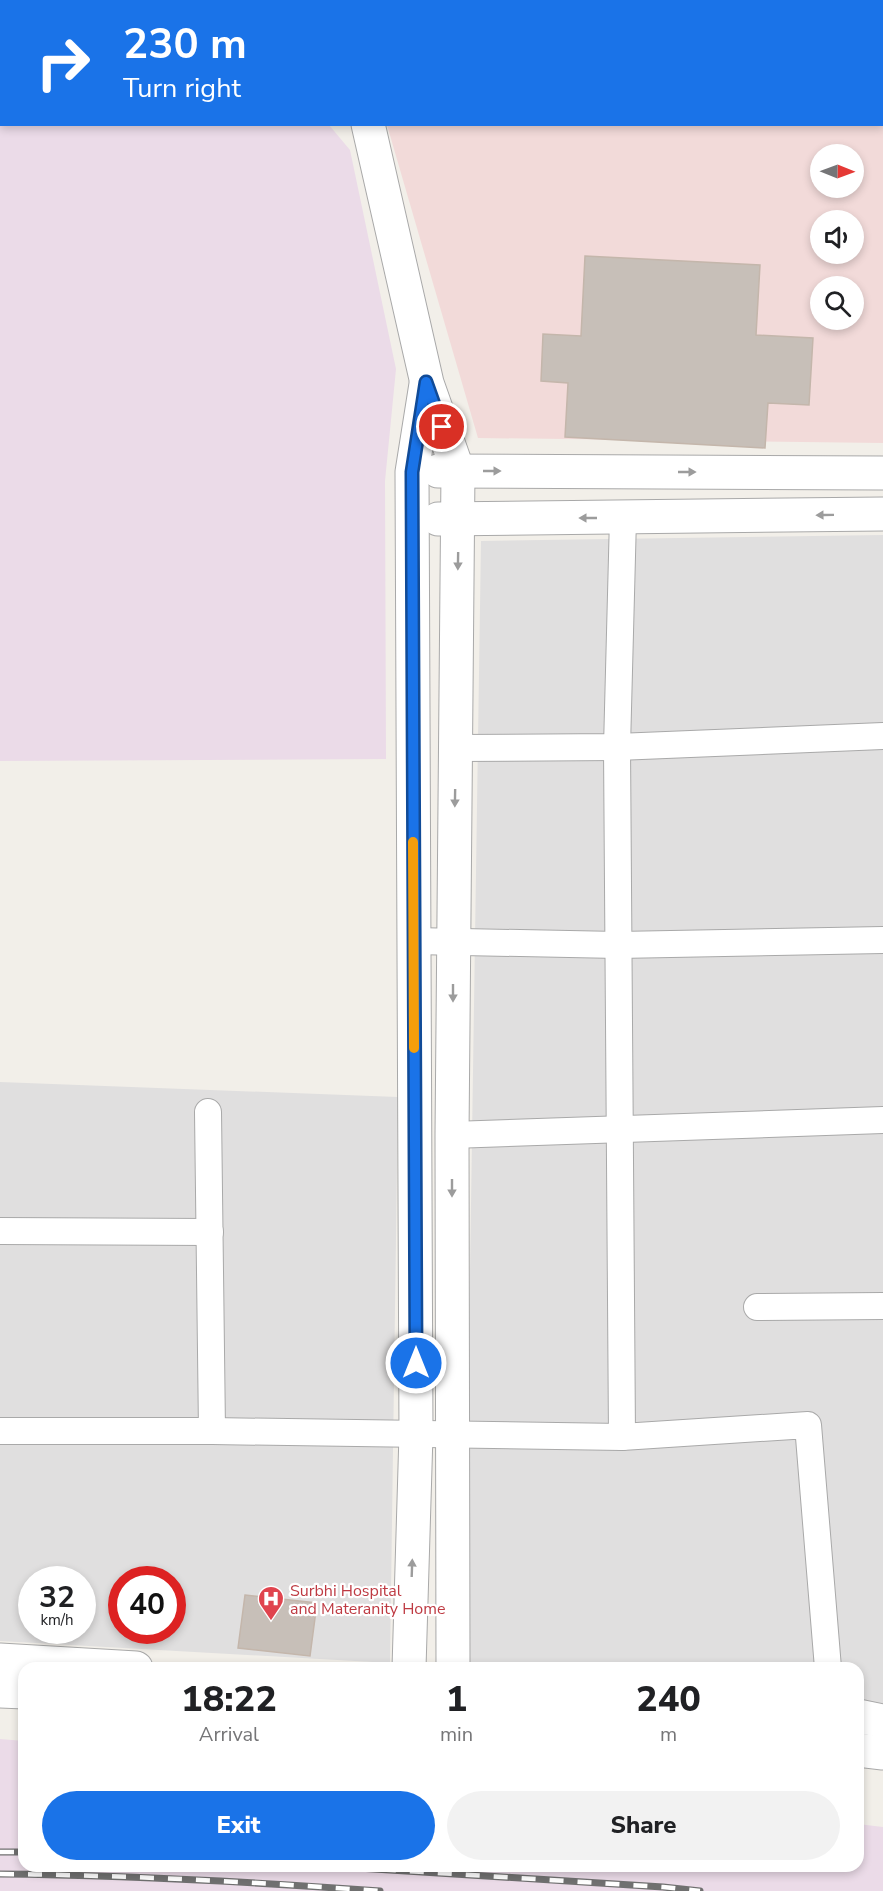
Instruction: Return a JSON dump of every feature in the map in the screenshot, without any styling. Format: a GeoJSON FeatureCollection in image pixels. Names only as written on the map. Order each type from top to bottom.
{"type":"FeatureCollection","features":[{"type":"Feature","properties":{"kind":"street"},"geometry":{"type":"LineString","coordinates":[[367,126],[426,382],[458,471],[452,1135],[453,1662]]}},
{"type":"Feature","properties":{"kind":"street"},"geometry":{"type":"LineString","coordinates":[[410,1662],[416,1434],[412,472],[426,382]]}},
{"type":"Feature","properties":{"kind":"street"},"geometry":{"type":"LineString","coordinates":[[412,472],[883,473]]}},
{"type":"Feature","properties":{"kind":"street"},"geometry":{"type":"LineString","coordinates":[[413,519],[883,514]]}},
{"type":"Feature","properties":{"kind":"street"},"geometry":{"type":"LineString","coordinates":[[622,1437],[617,747],[623,518]]}},
{"type":"Feature","properties":{"kind":"street"},"geometry":{"type":"LineString","coordinates":[[456,747],[617,747],[883,735]]}},
{"type":"Feature","properties":{"kind":"street"},"geometry":{"type":"LineString","coordinates":[[414,941],[618,945],[883,940]]}},
{"type":"Feature","properties":{"kind":"street"},"geometry":{"type":"LineString","coordinates":[[208,1113],[212,1431]]}},
{"type":"Feature","properties":{"kind":"street"},"geometry":{"type":"LineString","coordinates":[[452,1135],[883,1120]]}},
{"type":"Feature","properties":{"kind":"street"},"geometry":{"type":"LineString","coordinates":[[0,1231],[210,1232]]}},
{"type":"Feature","properties":{"kind":"street"},"geometry":{"type":"LineString","coordinates":[[757,1307],[883,1306]]}},
{"type":"Feature","properties":{"kind":"street"},"geometry":{"type":"LineString","coordinates":[[0,1431],[212,1431],[622,1437],[808,1425],[828,1662]]}},
{"type":"Feature","properties":{"kind":"street"},"geometry":{"type":"LineString","coordinates":[[0,1660],[34,1662]]}},
{"type":"Feature","properties":{"kind":"street"},"geometry":{"type":"LineString","coordinates":[[0,1691],[18,1692]]}},
{"type":"Feature","properties":{"kind":"street"},"geometry":{"type":"LineString","coordinates":[[864,1717],[883,1721]]}},
{"type":"Feature","properties":{"kind":"street"},"geometry":{"type":"LineString","coordinates":[[864,1751],[883,1753]]}},
{"type":"Feature","properties":{"kind":"shaded area"},"geometry":{"type":"Polygon","coordinates":[[[0,126],[330,126],[350,150],[396,369],[385,481],[386,759],[0,761],[0,126]]]}},
{"type":"Feature","properties":{"kind":"shaded area"},"geometry":{"type":"Polygon","coordinates":[[[387,126],[883,126],[883,443],[478,438],[387,126]]]}},
{"type":"Feature","properties":{"kind":"shaded area"},"geometry":{"type":"Polygon","coordinates":[[[883,535],[883,1704],[864,1701],[864,1662],[464,1662],[481,541],[883,535]]]}},
{"type":"Feature","properties":{"kind":"shaded area"},"geometry":{"type":"Polygon","coordinates":[[[0,1082],[398,1097],[390,1662],[53,1644],[96,1644],[96,1566],[18,1566],[18,1642],[0,1641],[0,1082]]]}},
{"type":"Feature","properties":{"kind":"shaded area"},"geometry":{"type":"Polygon","coordinates":[[[0,1739],[18,1740],[18,1872],[864,1872],[864,1825],[883,1827],[883,1891],[0,1891],[0,1739]]]}},
{"type":"Feature","properties":{"kind":"building"},"geometry":{"type":"Polygon","coordinates":[[[585,256],[760,265],[756,335],[813,338],[809,405],[768,403],[765,448],[565,437],[568,383],[541,381],[543,334],[581,336],[585,256]]]}},
{"type":"Feature","properties":{"kind":"building"},"geometry":{"type":"Polygon","coordinates":[[[245,1595],[317,1603],[310,1656],[238,1648],[245,1595]]]}},
{"type":"Feature","properties":{"kind":"railway"},"geometry":{"type":"LineString","coordinates":[[0,1852],[18,1852]]}},
{"type":"Feature","properties":{"kind":"railway"},"geometry":{"type":"LineString","coordinates":[[422,1872],[700,1891]]}},
{"type":"Feature","properties":{"kind":"railway"},"geometry":{"type":"LineString","coordinates":[[0,1874],[190,1879],[380,1891]]}},
{"type":"Feature","properties":{"kind":"slow traffic"},"geometry":{"type":"LineString","coordinates":[[413,842],[414,1048]]}},
{"type":"Feature","properties":{"kind":"place","name":"Surbhi Hospital and Materanity Home"},"geometry":{"type":"Point","coordinates":[271,1622]}},
{"type":"Feature","properties":{"kind":"route"},"geometry":{"type":"LineString","coordinates":[[416,1363],[412,472],[426,382],[442,427]]}}]}
